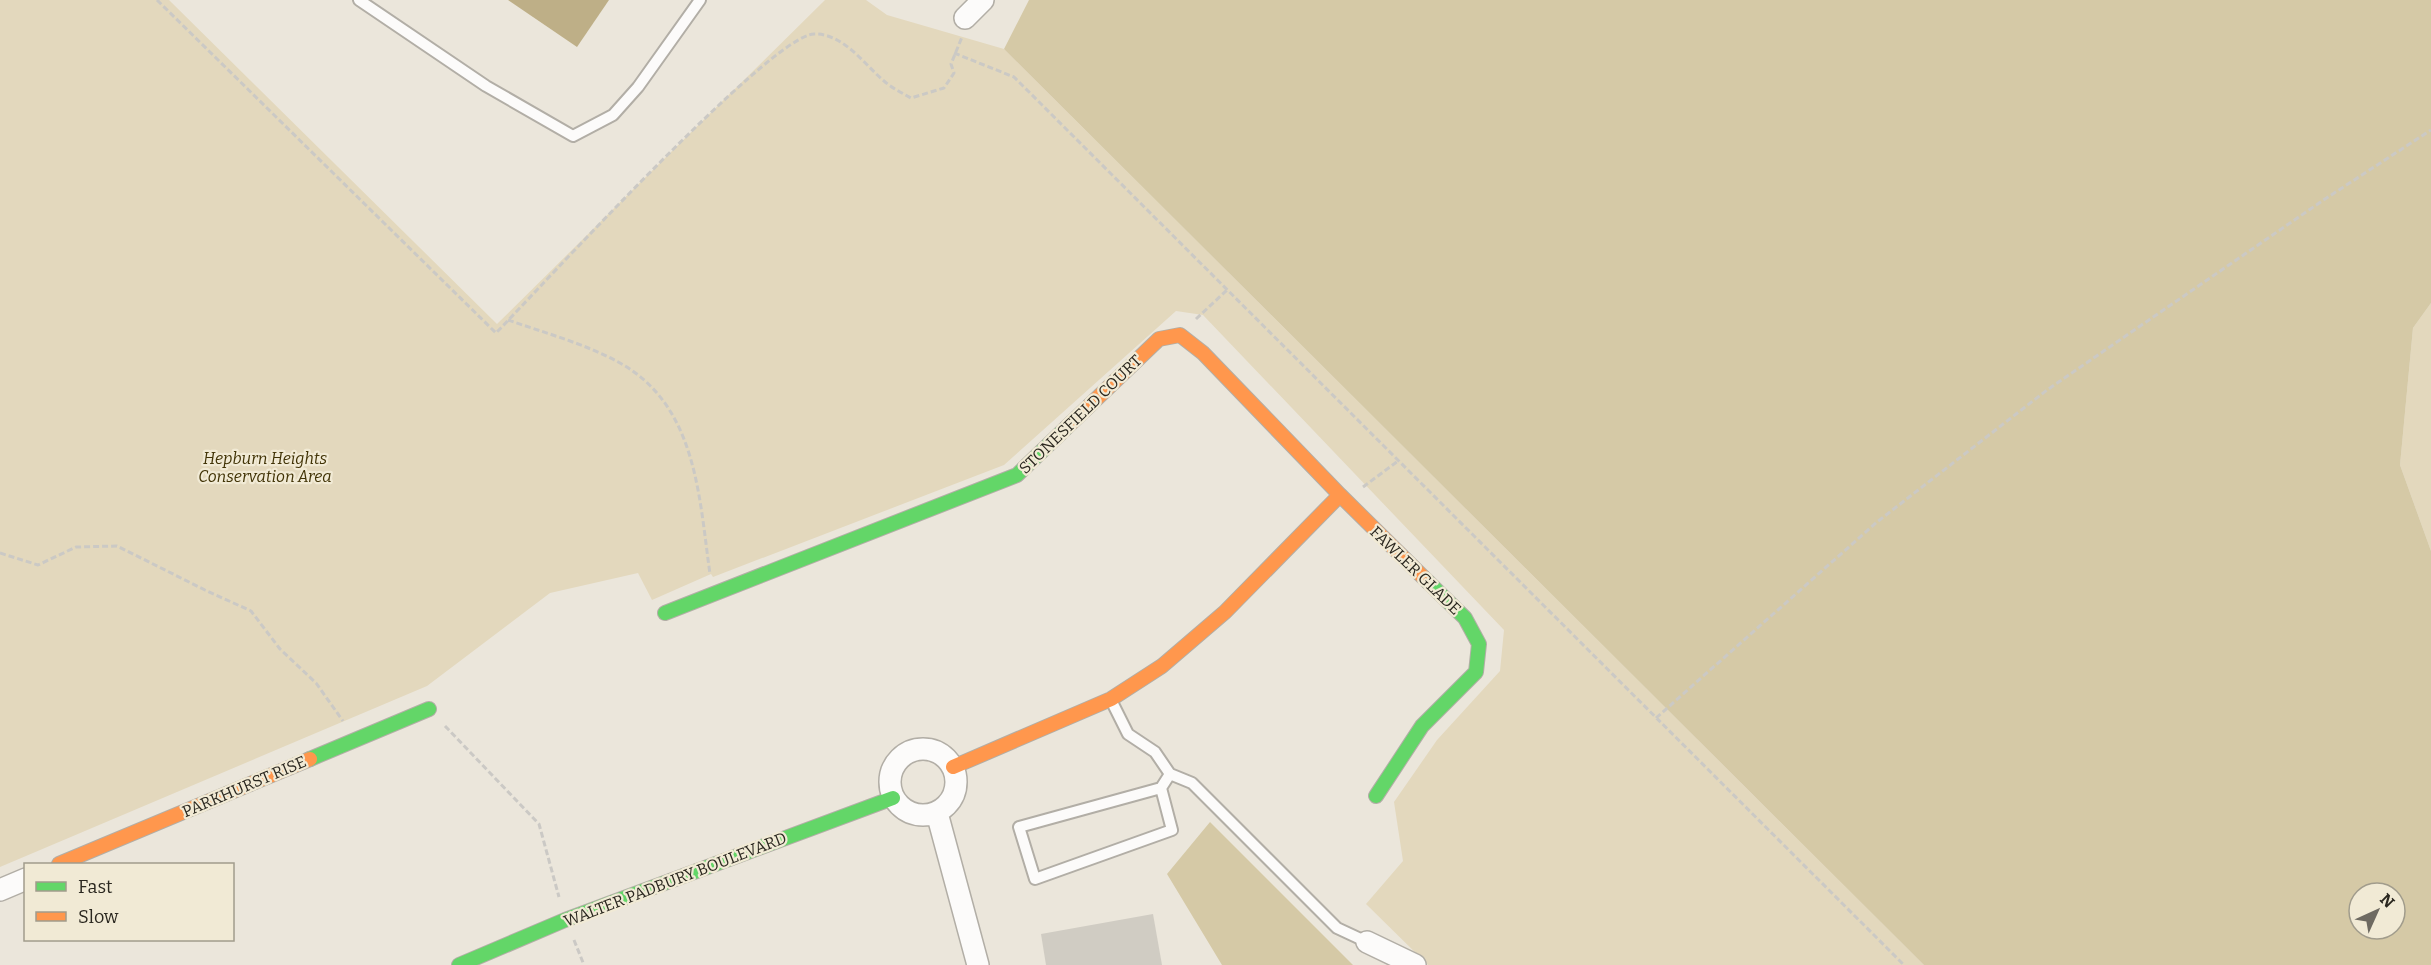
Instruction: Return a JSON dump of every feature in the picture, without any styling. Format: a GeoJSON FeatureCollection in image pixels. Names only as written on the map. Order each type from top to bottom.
{"type":"FeatureCollection","features":[{"type":"Feature","properties":{"kind":"street"},"geometry":{"type":"LineString","coordinates":[[964,18],[983,0]]}},
{"type":"Feature","properties":{"kind":"street"},"geometry":{"type":"LineString","coordinates":[[953,767],[1111,699],[1162,666],[1226,612],[1340,495],[1203,353],[1180,335]]}},
{"type":"Feature","properties":{"kind":"street","name":"STONESFIELD COURT"},"geometry":{"type":"LineString","coordinates":[[665,613],[1017,475],[1159,339],[1180,335]]}},
{"type":"Feature","properties":{"kind":"street","name":"FAWLER GLADE"},"geometry":{"type":"LineString","coordinates":[[1340,495],[1465,618],[1479,644],[1476,672],[1422,726],[1376,796]]}},
{"type":"Feature","properties":{"kind":"street","name":"PARKHURST RISE"},"geometry":{"type":"LineString","coordinates":[[61,863],[429,709]]}},
{"type":"Feature","properties":{"kind":"street"},"geometry":{"type":"LineString","coordinates":[[926,749],[936,752],[953,767],[956,778],[955,790],[951,801],[937,813],[926,816],[914,814],[904,809],[893,798],[890,775],[894,764],[902,756],[914,750],[926,749]]}},
{"type":"Feature","properties":{"kind":"street","name":"WALTER PADBURY BOULEVARD"},"geometry":{"type":"LineString","coordinates":[[459,965],[566,920],[893,798]]}},
{"type":"Feature","properties":{"kind":"street"},"geometry":{"type":"LineString","coordinates":[[937,813],[978,965]]}},
{"type":"Feature","properties":{"kind":"street"},"geometry":{"type":"LineString","coordinates":[[0,890],[24,880]]}},
{"type":"Feature","properties":{"kind":"street"},"geometry":{"type":"LineString","coordinates":[[1367,942],[1415,965]]}},
{"type":"Feature","properties":{"kind":"lane"},"geometry":{"type":"LineString","coordinates":[[359,0],[486,86],[573,136],[613,115],[638,87],[700,0]]}},
{"type":"Feature","properties":{"kind":"lane"},"geometry":{"type":"LineString","coordinates":[[1111,699],[1128,734],[1155,752],[1170,774],[1192,783],[1337,927],[1367,942]]}},
{"type":"Feature","properties":{"kind":"lane"},"geometry":{"type":"LineString","coordinates":[[1161,789],[1172,830],[1035,879],[1019,827],[1161,789],[1170,774]]}},
{"type":"Feature","properties":{"kind":"path"},"geometry":{"type":"LineString","coordinates":[[954,53],[1014,76],[1904,965]]}},
{"type":"Feature","properties":{"kind":"path"},"geometry":{"type":"LineString","coordinates":[[1656,718],[1877,522],[2047,390],[2325,199],[2431,130]]}},
{"type":"Feature","properties":{"kind":"path"},"geometry":{"type":"LineString","coordinates":[[1180,335],[1227,290]]}},
{"type":"Feature","properties":{"kind":"path"},"geometry":{"type":"LineString","coordinates":[[508,320],[621,363],[651,387],[680,426],[696,476],[713,596]]}},
{"type":"Feature","properties":{"kind":"path"},"geometry":{"type":"LineString","coordinates":[[1340,495],[1356,492],[1398,461]]}},
{"type":"Feature","properties":{"kind":"path"},"geometry":{"type":"LineString","coordinates":[[0,553],[38,565],[76,547],[117,546],[205,591],[252,611],[280,649],[316,682],[344,722],[351,740]]}},
{"type":"Feature","properties":{"kind":"path"},"geometry":{"type":"LineString","coordinates":[[429,709],[539,824],[566,920],[584,965]]}},
{"type":"Feature","properties":{"kind":"green space","name":"Hepburn Heights Conservation Area"},"geometry":{"type":"Polygon","coordinates":[[[0,0],[169,0],[497,324],[825,0],[866,0],[887,15],[1004,49],[1924,965],[1428,965],[1366,904],[1403,861],[1394,802],[1437,740],[1500,671],[1504,630],[1203,315],[1176,311],[1004,465],[713,577],[711,574],[652,600],[638,573],[550,593],[427,686],[0,867],[0,0]]]}},
{"type":"Feature","properties":{"kind":"green space"},"geometry":{"type":"Polygon","coordinates":[[[2431,303],[2431,551],[2400,465],[2413,328],[2431,303]]]}},
{"type":"Feature","properties":{"kind":"shaded area"},"geometry":{"type":"Polygon","coordinates":[[[508,0],[609,0],[577,47],[508,0]]]}},
{"type":"Feature","properties":{"kind":"shaded area"},"geometry":{"type":"Polygon","coordinates":[[[1029,0],[2431,0],[2431,303],[2413,328],[2400,465],[2431,551],[2431,965],[1924,965],[1004,49],[1029,0]]]}},
{"type":"Feature","properties":{"kind":"shaded area"},"geometry":{"type":"Polygon","coordinates":[[[1210,822],[1353,965],[1222,965],[1167,874],[1210,822]]]}},
{"type":"Feature","properties":{"kind":"building"},"geometry":{"type":"Polygon","coordinates":[[[1153,914],[1162,965],[1046,965],[1041,934],[1153,914]]]}},
{"type":"Feature","properties":{"kind":"traffic: fast"},"geometry":{"type":"LineString","coordinates":[[665,613],[1017,475],[1067,427]]}},
{"type":"Feature","properties":{"kind":"traffic: fast"},"geometry":{"type":"LineString","coordinates":[[1376,796],[1422,726],[1476,672],[1479,644],[1465,618],[1424,578]]}},
{"type":"Feature","properties":{"kind":"traffic: fast"},"geometry":{"type":"LineString","coordinates":[[310,759],[429,709]]}},
{"type":"Feature","properties":{"kind":"traffic: fast"},"geometry":{"type":"LineString","coordinates":[[459,965],[565,920],[893,798]]}},
{"type":"Feature","properties":{"kind":"traffic: slow"},"geometry":{"type":"LineString","coordinates":[[1067,427],[1159,339],[1180,335],[1203,353],[1424,578]]}},
{"type":"Feature","properties":{"kind":"traffic: slow"},"geometry":{"type":"LineString","coordinates":[[953,767],[1111,699],[1162,666],[1225,612],[1340,495]]}},
{"type":"Feature","properties":{"kind":"traffic: slow"},"geometry":{"type":"LineString","coordinates":[[61,863],[310,759]]}}]}
